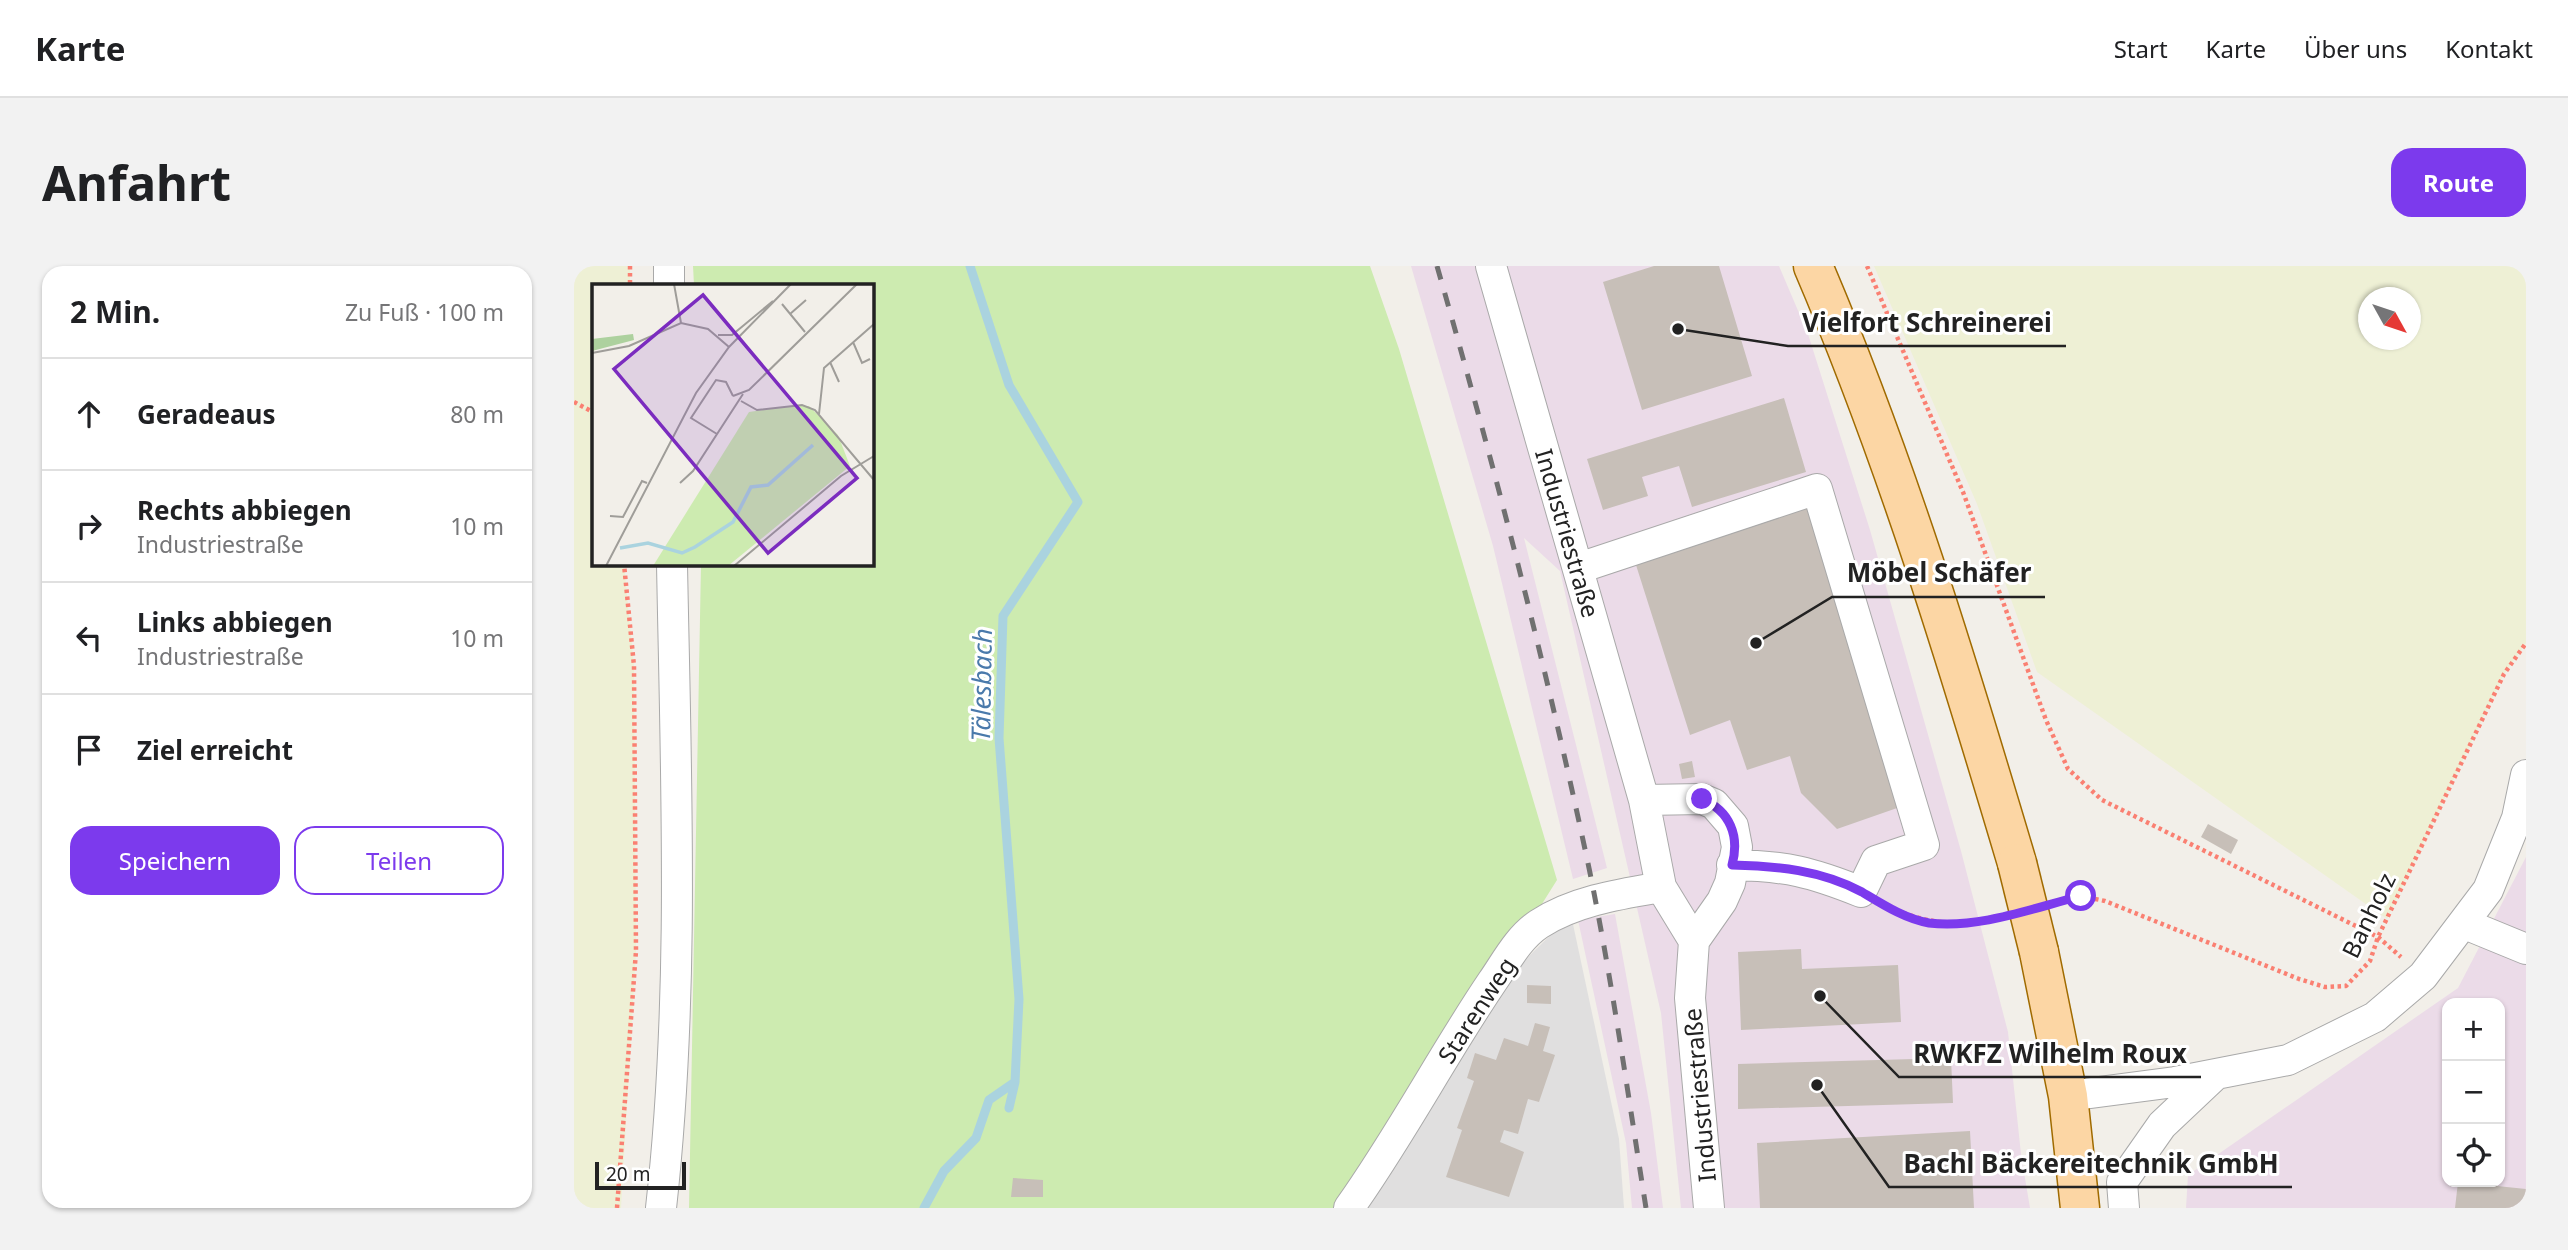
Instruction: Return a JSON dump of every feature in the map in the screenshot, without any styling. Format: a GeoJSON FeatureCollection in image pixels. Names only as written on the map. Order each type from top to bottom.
{"type":"FeatureCollection","features":[{"type":"Feature","properties":{"kind":"main road"},"geometry":{"type":"LineString","coordinates":[[1813,266],[1898,488],[1953,649],[2017,863],[2039,951],[2068,1096],[2080,1208]]}},
{"type":"Feature","properties":{"kind":"street"},"geometry":{"type":"LineString","coordinates":[[669,266],[669,284]]}},
{"type":"Feature","properties":{"kind":"street","name":"Industriestraße"},"geometry":{"type":"LineString","coordinates":[[1491,266],[1644,800],[1661,887],[1694,941],[1690,998],[1709,1208]]}},
{"type":"Feature","properties":{"kind":"street"},"geometry":{"type":"LineString","coordinates":[[1579,568],[1817,489],[1924,845],[1876,861],[1861,892],[1820,876],[1780,866],[1732,865]]}},
{"type":"Feature","properties":{"kind":"street"},"geometry":{"type":"LineString","coordinates":[[662,1208],[671,1120],[677,895],[673,565]]}},
{"type":"Feature","properties":{"kind":"street"},"geometry":{"type":"LineString","coordinates":[[2068,1096],[2214,1075],[2288,1060],[2375,1017],[2423,976],[2465,924],[2488,890],[2516,818],[2526,775]]}},
{"type":"Feature","properties":{"kind":"street"},"geometry":{"type":"LineString","coordinates":[[1644,800],[1702,799],[1714,804],[1733,826],[1737,847],[1730,883],[1722,901],[1694,941]]}},
{"type":"Feature","properties":{"kind":"street","name":"Starenweg"},"geometry":{"type":"LineString","coordinates":[[1349,1208],[1522,938],[1537,925],[1570,908],[1661,887]]}},
{"type":"Feature","properties":{"kind":"street"},"geometry":{"type":"LineString","coordinates":[[2465,924],[2526,949]]}},
{"type":"Feature","properties":{"kind":"street"},"geometry":{"type":"LineString","coordinates":[[2124,1208],[2122,1182],[2162,1125],[2214,1075]]}},
{"type":"Feature","properties":{"kind":"path"},"geometry":{"type":"LineString","coordinates":[[630,266],[630,284]]}},
{"type":"Feature","properties":{"kind":"path"},"geometry":{"type":"LineString","coordinates":[[1867,266],[1963,492],[2046,720],[2068,769],[2102,800],[2378,937]]}},
{"type":"Feature","properties":{"kind":"path"},"geometry":{"type":"LineString","coordinates":[[574,402],[592,411]]}},
{"type":"Feature","properties":{"kind":"path"},"geometry":{"type":"LineString","coordinates":[[617,1208],[636,951],[634,666],[624,565]]}},
{"type":"Feature","properties":{"kind":"path","name":"Banholz"},"geometry":{"type":"LineString","coordinates":[[2054,903],[2081,896],[2105,901],[2299,979],[2325,987],[2346,986],[2370,961],[2378,937],[2504,674],[2526,643]]}},
{"type":"Feature","properties":{"kind":"path"},"geometry":{"type":"LineString","coordinates":[[1861,892],[1880,905],[1927,923],[1957,924],[2000,916]]}},
{"type":"Feature","properties":{"kind":"shaded area"},"geometry":{"type":"Polygon","coordinates":[[[1411,266],[1779,266],[1808,334],[1870,530],[1961,851],[2008,1032],[2021,1154],[2030,1208],[1681,1208],[1661,1013],[1560,571],[1524,538],[1607,868],[1573,879],[1493,546],[1411,266]]]}},
{"type":"Feature","properties":{"kind":"shaded area"},"geometry":{"type":"Polygon","coordinates":[[[2526,857],[2526,1208],[2186,1208],[2188,1175],[2442,999],[2442,1187],[2505,1187],[2505,998],[2444,998],[2458,988],[2526,857]]]}},
{"type":"Feature","properties":{"kind":"shaded area"},"geometry":{"type":"Polygon","coordinates":[[[1615,914],[1651,1113],[1663,1208],[1632,1208],[1626,1143],[1578,920],[1615,914]]]}},
{"type":"Feature","properties":{"kind":"shaded area"},"geometry":{"type":"Polygon","coordinates":[[[1571,915],[1619,1139],[1624,1208],[1348,1208],[1476,1008],[1571,915]]]}},
{"type":"Feature","properties":{"kind":"green space"},"geometry":{"type":"Polygon","coordinates":[[[574,266],[630,266],[630,284],[592,284],[592,565],[624,565],[634,666],[636,951],[621,1208],[574,1208],[574,266]]]}},
{"type":"Feature","properties":{"kind":"green space"},"geometry":{"type":"Polygon","coordinates":[[[693,266],[1370,266],[1399,349],[1557,880],[1351,1208],[689,1208],[701,565],[873,565],[873,284],[694,284],[693,266]]]}},
{"type":"Feature","properties":{"kind":"green space"},"geometry":{"type":"Polygon","coordinates":[[[1874,266],[2526,266],[2526,643],[2504,674],[2387,919],[2037,672],[1977,504],[1874,266]]]}},
{"type":"Feature","properties":{"kind":"building"},"geometry":{"type":"Polygon","coordinates":[[[1654,266],[1719,266],[1752,376],[1642,410],[1603,282],[1654,266]]]}},
{"type":"Feature","properties":{"kind":"building"},"geometry":{"type":"Polygon","coordinates":[[[1784,398],[1806,472],[1692,507],[1679,466],[1642,477],[1648,496],[1603,510],[1587,459],[1784,398]]]}},
{"type":"Feature","properties":{"kind":"building"},"geometry":{"type":"Polygon","coordinates":[[[1811,507],[1900,807],[1837,829],[1801,793],[1790,756],[1747,770],[1730,720],[1690,735],[1636,565],[1811,507]]]}},
{"type":"Feature","properties":{"kind":"building"},"geometry":{"type":"Polygon","coordinates":[[[1692,761],[1695,777],[1682,779],[1679,764],[1692,761]]]}},
{"type":"Feature","properties":{"kind":"building"},"geometry":{"type":"Polygon","coordinates":[[[2208,824],[2238,840],[2231,854],[2201,837],[2208,824]]]}},
{"type":"Feature","properties":{"kind":"building"},"geometry":{"type":"Polygon","coordinates":[[[1801,949],[1802,969],[1898,965],[1901,1022],[1741,1030],[1738,952],[1801,949]]]}},
{"type":"Feature","properties":{"kind":"building"},"geometry":{"type":"Polygon","coordinates":[[[1527,985],[1551,986],[1551,1004],[1527,1003],[1527,985]]]}},
{"type":"Feature","properties":{"kind":"building"},"geometry":{"type":"Polygon","coordinates":[[[1535,1023],[1550,1027],[1543,1051],[1555,1055],[1539,1102],[1528,1099],[1518,1134],[1504,1130],[1500,1142],[1524,1152],[1509,1197],[1446,1177],[1462,1130],[1457,1128],[1474,1081],[1467,1078],[1475,1053],[1496,1060],[1504,1038],[1528,1046],[1535,1023]]]}},
{"type":"Feature","properties":{"kind":"building"},"geometry":{"type":"Polygon","coordinates":[[[1951,1058],[1953,1103],[1738,1109],[1738,1064],[1951,1058]]]}},
{"type":"Feature","properties":{"kind":"building"},"geometry":{"type":"Polygon","coordinates":[[[1970,1131],[1974,1208],[1760,1208],[1757,1143],[1970,1131]]]}},
{"type":"Feature","properties":{"kind":"building"},"geometry":{"type":"Polygon","coordinates":[[[1013,1178],[1043,1180],[1043,1197],[1011,1197],[1013,1178]]]}},
{"type":"Feature","properties":{"kind":"building"},"geometry":{"type":"Polygon","coordinates":[[[2457,1187],[2526,1189],[2526,1208],[2455,1208],[2457,1187]]]}},
{"type":"Feature","properties":{"kind":"waterway","name":"Tälesbach"},"geometry":{"type":"LineString","coordinates":[[970,266],[1009,385],[1078,502],[1003,616],[999,738],[1019,999],[1015,1082],[1009,1108]]}},
{"type":"Feature","properties":{"kind":"waterway"},"geometry":{"type":"LineString","coordinates":[[924,1208],[944,1171],[976,1138],[989,1100],[1015,1082]]}},
{"type":"Feature","properties":{"kind":"railway"},"geometry":{"type":"LineString","coordinates":[[1437,266],[1518,566],[1589,868],[1646,1208]]}},
{"type":"Feature","properties":{"kind":"place","name":"Vielfort Schreinerei"},"geometry":{"type":"Point","coordinates":[1678,329]}},
{"type":"Feature","properties":{"kind":"place","name":"Möbel Schäfer"},"geometry":{"type":"Point","coordinates":[1756,643]}},
{"type":"Feature","properties":{"kind":"place","name":"RWKFZ Wilhelm Roux"},"geometry":{"type":"Point","coordinates":[1820,996]}},
{"type":"Feature","properties":{"kind":"place","name":"Bachl Bäckereitechnik GmbH"},"geometry":{"type":"Point","coordinates":[1817,1085]}},
{"type":"Feature","properties":{"kind":"route"},"geometry":{"type":"LineString","coordinates":[[1702,799],[1714,804],[1733,826],[1737,847],[1732,865],[1780,866],[1820,876],[1861,892],[1880,905],[1927,923],[1957,924],[1987,919],[2081,896]]}}]}
